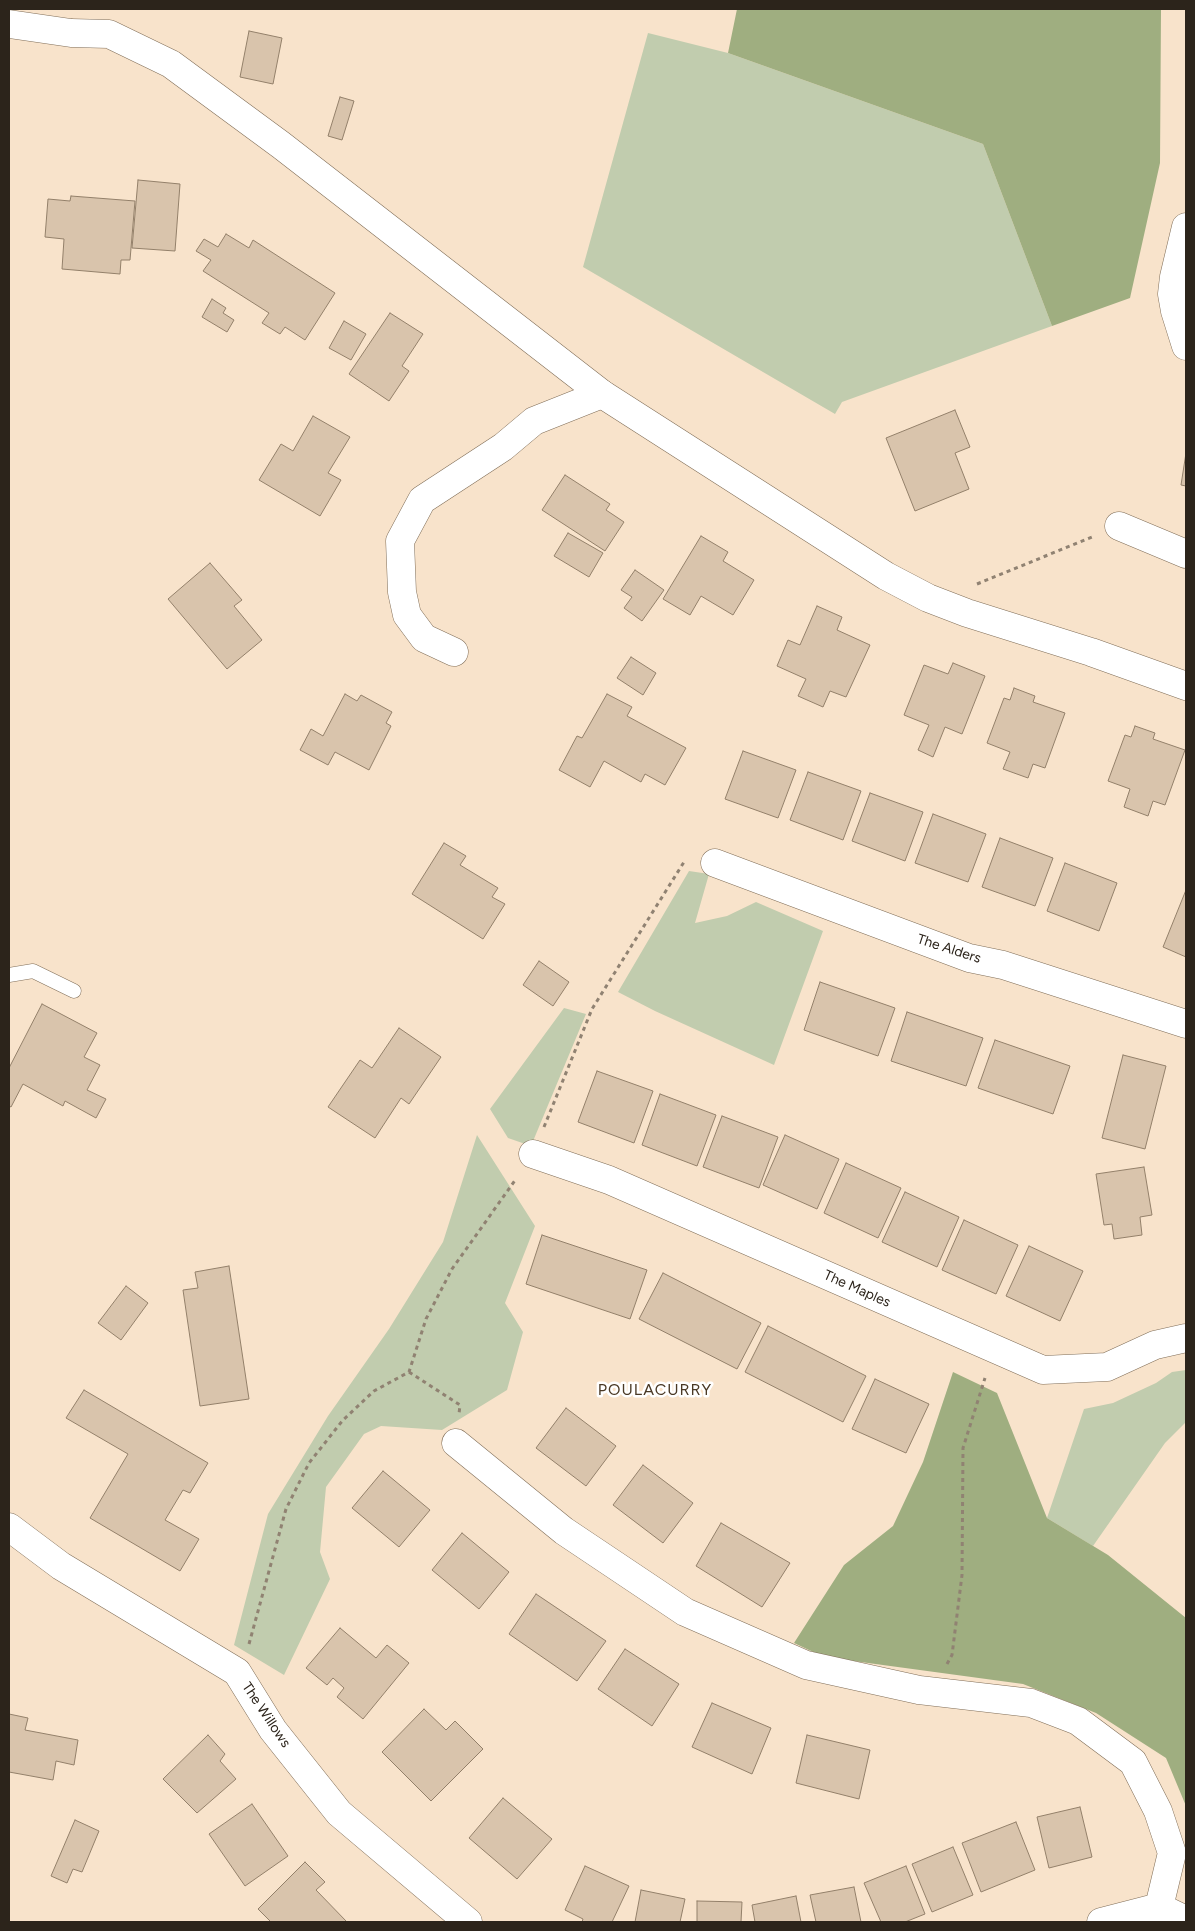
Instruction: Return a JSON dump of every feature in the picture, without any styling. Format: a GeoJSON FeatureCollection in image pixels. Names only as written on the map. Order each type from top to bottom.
{"type":"FeatureCollection","features":[{"type":"Feature","properties":{"kind":"street"},"geometry":{"type":"LineString","coordinates":[[9,24],[71,33],[109,34],[171,64],[281,145],[602,394],[886,576],[935,601],[1035,636],[1091,652],[1186,686]]}},
{"type":"Feature","properties":{"kind":"street"},"geometry":{"type":"LineString","coordinates":[[1186,227],[1174,277],[1172,294],[1175,312],[1186,346]]}},
{"type":"Feature","properties":{"kind":"street"},"geometry":{"type":"LineString","coordinates":[[454,652],[424,638],[407,615],[402,592],[400,542],[422,500],[503,447],[534,421],[602,394]]}},
{"type":"Feature","properties":{"kind":"street"},"geometry":{"type":"LineString","coordinates":[[1119,526],[1186,554]]}},
{"type":"Feature","properties":{"kind":"street","name":"The Alders"},"geometry":{"type":"LineString","coordinates":[[715,863],[970,958],[989,961],[1186,1024]]}},
{"type":"Feature","properties":{"kind":"street","name":"The Maples"},"geometry":{"type":"LineString","coordinates":[[533,1154],[609,1180],[1043,1370],[1106,1367],[1155,1345],[1186,1338]]}},
{"type":"Feature","properties":{"kind":"street"},"geometry":{"type":"LineString","coordinates":[[456,1443],[564,1531],[685,1612],[806,1665],[919,1690],[1031,1703],[1078,1721],[1133,1762],[1158,1811],[1172,1853],[1159,1907]]}},
{"type":"Feature","properties":{"kind":"street","name":"The Willows"},"geometry":{"type":"LineString","coordinates":[[9,1527],[61,1566],[237,1672],[273,1730],[339,1813],[468,1922]]}},
{"type":"Feature","properties":{"kind":"street"},"geometry":{"type":"LineString","coordinates":[[1101,1922],[1159,1907],[1186,1920]]}},
{"type":"Feature","properties":{"kind":"lane"},"geometry":{"type":"LineString","coordinates":[[9,975],[33,971],[74,991]]}},
{"type":"Feature","properties":{"kind":"path"},"geometry":{"type":"LineString","coordinates":[[935,601],[1119,526]]}},
{"type":"Feature","properties":{"kind":"path"},"geometry":{"type":"LineString","coordinates":[[237,1672],[249,1643],[286,1509],[309,1463],[343,1420],[374,1390],[409,1372],[426,1319],[452,1269],[533,1154],[592,1009],[688,856],[715,863]]}},
{"type":"Feature","properties":{"kind":"path"},"geometry":{"type":"LineString","coordinates":[[934,1692],[952,1655],[962,1575],[964,1448],[984,1380],[998,1351]]}},
{"type":"Feature","properties":{"kind":"path"},"geometry":{"type":"LineString","coordinates":[[409,1372],[460,1405],[456,1443]]}},
{"type":"Feature","properties":{"kind":"green space"},"geometry":{"type":"Polygon","coordinates":[[[737,9],[1161,9],[1160,163],[1130,298],[1052,326],[983,144],[728,53],[737,9]]]}},
{"type":"Feature","properties":{"kind":"green space"},"geometry":{"type":"Polygon","coordinates":[[[648,33],[728,53],[983,144],[1052,326],[842,402],[835,414],[583,267],[648,33]]]}},
{"type":"Feature","properties":{"kind":"green space"},"geometry":{"type":"Polygon","coordinates":[[[689,871],[709,874],[695,923],[727,916],[756,902],[823,931],[774,1065],[655,1011],[618,992],[689,871]]]}},
{"type":"Feature","properties":{"kind":"green space"},"geometry":{"type":"Polygon","coordinates":[[[564,1008],[586,1014],[531,1146],[508,1138],[490,1109],[564,1008]]]}},
{"type":"Feature","properties":{"kind":"green space"},"geometry":{"type":"Polygon","coordinates":[[[477,1135],[535,1226],[505,1303],[523,1332],[507,1390],[442,1430],[381,1426],[364,1434],[326,1487],[320,1552],[330,1579],[284,1675],[234,1645],[268,1514],[328,1416],[389,1329],[443,1242],[477,1135]]]}},
{"type":"Feature","properties":{"kind":"green space"},"geometry":{"type":"Polygon","coordinates":[[[1186,1370],[1186,1422],[1165,1443],[1093,1546],[1047,1518],[1084,1409],[1113,1403],[1156,1383],[1172,1372],[1186,1370]]]}},
{"type":"Feature","properties":{"kind":"green space"},"geometry":{"type":"Polygon","coordinates":[[[953,1372],[997,1393],[1047,1518],[1108,1555],[1186,1618],[1186,1806],[1166,1758],[1096,1713],[1023,1684],[824,1657],[794,1643],[844,1565],[893,1526],[923,1462],[953,1372]]]}},
{"type":"Feature","properties":{"kind":"building"},"geometry":{"type":"Polygon","coordinates":[[[249,31],[282,38],[273,84],[240,77],[249,31]]]}},
{"type":"Feature","properties":{"kind":"building"},"geometry":{"type":"Polygon","coordinates":[[[340,97],[354,101],[342,140],[328,136],[340,97]]]}},
{"type":"Feature","properties":{"kind":"building"},"geometry":{"type":"Polygon","coordinates":[[[138,180],[180,184],[175,251],[132,248],[138,180]]]}},
{"type":"Feature","properties":{"kind":"building"},"geometry":{"type":"Polygon","coordinates":[[[71,196],[135,201],[130,260],[121,260],[120,274],[62,269],[64,239],[45,237],[48,199],[70,201],[71,196]]]}},
{"type":"Feature","properties":{"kind":"building"},"geometry":{"type":"Polygon","coordinates":[[[226,234],[249,248],[253,240],[335,293],[305,340],[285,327],[280,334],[262,323],[269,313],[203,271],[211,260],[196,251],[204,239],[218,247],[226,234]]]}},
{"type":"Feature","properties":{"kind":"building"},"geometry":{"type":"Polygon","coordinates":[[[212,299],[226,308],[223,313],[234,320],[227,332],[202,317],[212,299]]]}},
{"type":"Feature","properties":{"kind":"building"},"geometry":{"type":"Polygon","coordinates":[[[390,313],[423,334],[402,366],[409,371],[389,401],[349,374],[390,313]]]}},
{"type":"Feature","properties":{"kind":"building"},"geometry":{"type":"Polygon","coordinates":[[[344,321],[366,334],[351,360],[329,348],[344,321]]]}},
{"type":"Feature","properties":{"kind":"building"},"geometry":{"type":"Polygon","coordinates":[[[955,410],[970,447],[955,453],[969,489],[915,511],[886,438],[955,410]]]}},
{"type":"Feature","properties":{"kind":"building"},"geometry":{"type":"Polygon","coordinates":[[[313,416],[350,437],[328,473],[341,480],[320,516],[259,480],[281,444],[293,451],[313,416]]]}},
{"type":"Feature","properties":{"kind":"building"},"geometry":{"type":"Polygon","coordinates":[[[1186,453],[1186,486],[1181,485],[1186,453]]]}},
{"type":"Feature","properties":{"kind":"building"},"geometry":{"type":"Polygon","coordinates":[[[565,475],[610,504],[606,510],[624,522],[605,551],[542,510],[565,475]]]}},
{"type":"Feature","properties":{"kind":"building"},"geometry":{"type":"Polygon","coordinates":[[[568,533],[603,553],[589,577],[554,556],[568,533]]]}},
{"type":"Feature","properties":{"kind":"building"},"geometry":{"type":"Polygon","coordinates":[[[701,536],[728,552],[723,561],[754,580],[733,615],[701,596],[690,615],[663,599],[701,536]]]}},
{"type":"Feature","properties":{"kind":"building"},"geometry":{"type":"Polygon","coordinates":[[[210,563],[242,600],[234,606],[262,640],[227,669],[168,599],[210,563]]]}},
{"type":"Feature","properties":{"kind":"building"},"geometry":{"type":"Polygon","coordinates":[[[635,570],[664,590],[642,621],[624,608],[632,597],[621,590],[635,570]]]}},
{"type":"Feature","properties":{"kind":"building"},"geometry":{"type":"Polygon","coordinates":[[[817,606],[842,617],[837,630],[870,645],[846,697],[830,691],[823,707],[798,696],[806,679],[777,666],[788,640],[800,645],[817,606]]]}},
{"type":"Feature","properties":{"kind":"building"},"geometry":{"type":"Polygon","coordinates":[[[631,657],[656,673],[643,695],[617,678],[631,657]]]}},
{"type":"Feature","properties":{"kind":"building"},"geometry":{"type":"Polygon","coordinates":[[[953,663],[985,676],[962,734],[945,727],[933,757],[918,750],[929,725],[904,715],[924,665],[948,674],[953,663]]]}},
{"type":"Feature","properties":{"kind":"building"},"geometry":{"type":"Polygon","coordinates":[[[1014,688],[1035,696],[1033,702],[1065,713],[1045,768],[1033,764],[1028,778],[1003,769],[1010,752],[987,743],[1004,698],[1010,700],[1014,688]]]}},
{"type":"Feature","properties":{"kind":"building"},"geometry":{"type":"Polygon","coordinates":[[[345,694],[357,701],[361,695],[392,712],[386,723],[391,726],[369,770],[335,752],[328,765],[300,750],[311,729],[323,736],[345,694]]]}},
{"type":"Feature","properties":{"kind":"building"},"geometry":{"type":"Polygon","coordinates":[[[607,694],[632,707],[627,716],[686,748],[665,785],[645,774],[641,782],[604,761],[590,787],[559,770],[577,736],[582,738],[607,694]]]}},
{"type":"Feature","properties":{"kind":"building"},"geometry":{"type":"Polygon","coordinates":[[[1135,726],[1155,733],[1153,739],[1185,750],[1165,805],[1153,801],[1148,816],[1124,807],[1130,789],[1108,781],[1125,735],[1131,737],[1135,726]]]}},
{"type":"Feature","properties":{"kind":"building"},"geometry":{"type":"Polygon","coordinates":[[[743,751],[796,770],[778,818],[725,799],[743,751]]]}},
{"type":"Feature","properties":{"kind":"building"},"geometry":{"type":"Polygon","coordinates":[[[808,772],[861,791],[843,840],[790,820],[808,772]]]}},
{"type":"Feature","properties":{"kind":"building"},"geometry":{"type":"Polygon","coordinates":[[[870,793],[923,812],[905,861],[852,841],[870,793]]]}},
{"type":"Feature","properties":{"kind":"building"},"geometry":{"type":"Polygon","coordinates":[[[933,814],[986,834],[968,882],[915,863],[933,814]]]}},
{"type":"Feature","properties":{"kind":"building"},"geometry":{"type":"Polygon","coordinates":[[[1000,838],[1053,858],[1035,906],[982,887],[1000,838]]]}},
{"type":"Feature","properties":{"kind":"building"},"geometry":{"type":"Polygon","coordinates":[[[444,843],[466,856],[460,865],[498,888],[492,897],[505,904],[483,939],[412,894],[444,843]]]}},
{"type":"Feature","properties":{"kind":"building"},"geometry":{"type":"Polygon","coordinates":[[[1065,863],[1117,883],[1099,931],[1047,911],[1065,863]]]}},
{"type":"Feature","properties":{"kind":"building"},"geometry":{"type":"Polygon","coordinates":[[[1186,890],[1186,957],[1163,947],[1186,890]]]}},
{"type":"Feature","properties":{"kind":"building"},"geometry":{"type":"Polygon","coordinates":[[[539,961],[569,982],[553,1006],[523,985],[539,961]]]}},
{"type":"Feature","properties":{"kind":"building"},"geometry":{"type":"Polygon","coordinates":[[[820,982],[895,1008],[878,1056],[804,1030],[820,982]]]}},
{"type":"Feature","properties":{"kind":"building"},"geometry":{"type":"Polygon","coordinates":[[[42,1004],[97,1033],[84,1057],[100,1065],[87,1090],[106,1099],[96,1118],[65,1101],[63,1106],[23,1084],[11,1107],[9,1106],[9,1068],[42,1004]]]}},
{"type":"Feature","properties":{"kind":"building"},"geometry":{"type":"Polygon","coordinates":[[[907,1012],[983,1038],[966,1086],[891,1061],[907,1012]]]}},
{"type":"Feature","properties":{"kind":"building"},"geometry":{"type":"Polygon","coordinates":[[[399,1028],[441,1057],[409,1104],[401,1098],[375,1138],[328,1107],[360,1060],[372,1068],[399,1028]]]}},
{"type":"Feature","properties":{"kind":"building"},"geometry":{"type":"Polygon","coordinates":[[[995,1040],[1070,1066],[1053,1114],[978,1088],[995,1040]]]}},
{"type":"Feature","properties":{"kind":"building"},"geometry":{"type":"Polygon","coordinates":[[[1123,1055],[1166,1066],[1145,1149],[1102,1138],[1123,1055]]]}},
{"type":"Feature","properties":{"kind":"building"},"geometry":{"type":"Polygon","coordinates":[[[597,1071],[653,1091],[634,1143],[578,1122],[597,1071]]]}},
{"type":"Feature","properties":{"kind":"building"},"geometry":{"type":"Polygon","coordinates":[[[660,1094],[716,1115],[697,1166],[642,1145],[660,1094]]]}},
{"type":"Feature","properties":{"kind":"building"},"geometry":{"type":"Polygon","coordinates":[[[722,1116],[778,1137],[759,1188],[703,1167],[722,1116]]]}},
{"type":"Feature","properties":{"kind":"building"},"geometry":{"type":"Polygon","coordinates":[[[785,1135],[839,1159],[817,1209],[763,1185],[785,1135]]]}},
{"type":"Feature","properties":{"kind":"building"},"geometry":{"type":"Polygon","coordinates":[[[846,1163],[901,1188],[878,1238],[824,1213],[846,1163]]]}},
{"type":"Feature","properties":{"kind":"building"},"geometry":{"type":"Polygon","coordinates":[[[1144,1167],[1152,1215],[1140,1217],[1142,1235],[1114,1239],[1112,1224],[1104,1225],[1096,1174],[1144,1167]]]}},
{"type":"Feature","properties":{"kind":"building"},"geometry":{"type":"Polygon","coordinates":[[[905,1192],[959,1217],[937,1267],[882,1242],[905,1192]]]}},
{"type":"Feature","properties":{"kind":"building"},"geometry":{"type":"Polygon","coordinates":[[[964,1220],[1018,1245],[996,1294],[942,1270],[964,1220]]]}},
{"type":"Feature","properties":{"kind":"building"},"geometry":{"type":"Polygon","coordinates":[[[542,1235],[647,1270],[630,1319],[526,1284],[542,1235]]]}},
{"type":"Feature","properties":{"kind":"building"},"geometry":{"type":"Polygon","coordinates":[[[1029,1246],[1083,1271],[1060,1321],[1006,1296],[1029,1246]]]}},
{"type":"Feature","properties":{"kind":"building"},"geometry":{"type":"Polygon","coordinates":[[[229,1266],[249,1399],[200,1406],[183,1290],[198,1288],[195,1272],[229,1266]]]}},
{"type":"Feature","properties":{"kind":"building"},"geometry":{"type":"Polygon","coordinates":[[[663,1273],[761,1323],[737,1369],[639,1319],[663,1273]]]}},
{"type":"Feature","properties":{"kind":"building"},"geometry":{"type":"Polygon","coordinates":[[[126,1286],[148,1303],[121,1340],[98,1323],[126,1286]]]}},
{"type":"Feature","properties":{"kind":"building"},"geometry":{"type":"Polygon","coordinates":[[[768,1326],[866,1376],[843,1422],[745,1372],[768,1326]]]}},
{"type":"Feature","properties":{"kind":"building"},"geometry":{"type":"Polygon","coordinates":[[[875,1379],[929,1404],[906,1453],[852,1429],[875,1379]]]}},
{"type":"Feature","properties":{"kind":"building"},"geometry":{"type":"Polygon","coordinates":[[[84,1390],[208,1463],[190,1493],[183,1490],[165,1520],[199,1539],[180,1571],[90,1518],[128,1454],[66,1418],[84,1390]]]}},
{"type":"Feature","properties":{"kind":"building"},"geometry":{"type":"Polygon","coordinates":[[[566,1408],[616,1446],[586,1486],[536,1448],[566,1408]]]}},
{"type":"Feature","properties":{"kind":"building"},"geometry":{"type":"Polygon","coordinates":[[[643,1465],[693,1503],[663,1543],[613,1505],[643,1465]]]}},
{"type":"Feature","properties":{"kind":"building"},"geometry":{"type":"Polygon","coordinates":[[[383,1471],[430,1510],[399,1547],[352,1508],[383,1471]]]}},
{"type":"Feature","properties":{"kind":"building"},"geometry":{"type":"Polygon","coordinates":[[[721,1523],[790,1563],[762,1607],[696,1566],[721,1523]]]}},
{"type":"Feature","properties":{"kind":"building"},"geometry":{"type":"Polygon","coordinates":[[[462,1533],[509,1572],[479,1609],[432,1570],[462,1533]]]}},
{"type":"Feature","properties":{"kind":"building"},"geometry":{"type":"Polygon","coordinates":[[[536,1594],[606,1641],[577,1681],[509,1634],[536,1594]]]}},
{"type":"Feature","properties":{"kind":"building"},"geometry":{"type":"Polygon","coordinates":[[[340,1628],[376,1658],[387,1645],[409,1663],[363,1719],[337,1697],[344,1688],[333,1678],[327,1685],[306,1668],[340,1628]]]}},
{"type":"Feature","properties":{"kind":"building"},"geometry":{"type":"Polygon","coordinates":[[[625,1649],[679,1684],[652,1726],[598,1689],[625,1649]]]}},
{"type":"Feature","properties":{"kind":"building"},"geometry":{"type":"Polygon","coordinates":[[[712,1703],[771,1728],[752,1774],[692,1747],[712,1703]]]}},
{"type":"Feature","properties":{"kind":"building"},"geometry":{"type":"Polygon","coordinates":[[[424,1709],[446,1730],[455,1721],[483,1749],[431,1801],[382,1752],[424,1709]]]}},
{"type":"Feature","properties":{"kind":"building"},"geometry":{"type":"Polygon","coordinates":[[[9,1714],[28,1718],[25,1730],[78,1740],[74,1765],[56,1761],[53,1780],[9,1772],[9,1714]]]}},
{"type":"Feature","properties":{"kind":"building"},"geometry":{"type":"Polygon","coordinates":[[[208,1735],[225,1754],[220,1761],[236,1779],[197,1813],[163,1779],[208,1735]]]}},
{"type":"Feature","properties":{"kind":"building"},"geometry":{"type":"Polygon","coordinates":[[[807,1735],[870,1750],[859,1799],[796,1783],[807,1735]]]}},
{"type":"Feature","properties":{"kind":"building"},"geometry":{"type":"Polygon","coordinates":[[[503,1798],[552,1839],[517,1879],[469,1838],[503,1798]]]}},
{"type":"Feature","properties":{"kind":"building"},"geometry":{"type":"Polygon","coordinates":[[[252,1804],[288,1856],[245,1886],[209,1834],[252,1804]]]}},
{"type":"Feature","properties":{"kind":"building"},"geometry":{"type":"Polygon","coordinates":[[[1080,1807],[1092,1857],[1049,1868],[1037,1817],[1080,1807]]]}},
{"type":"Feature","properties":{"kind":"building"},"geometry":{"type":"Polygon","coordinates":[[[75,1820],[99,1831],[82,1872],[73,1869],[67,1883],[51,1876],[75,1820]]]}},
{"type":"Feature","properties":{"kind":"building"},"geometry":{"type":"Polygon","coordinates":[[[1016,1822],[1035,1870],[981,1892],[962,1843],[1016,1822]]]}},
{"type":"Feature","properties":{"kind":"building"},"geometry":{"type":"Polygon","coordinates":[[[953,1847],[973,1895],[932,1912],[912,1864],[953,1847]]]}},
{"type":"Feature","properties":{"kind":"building"},"geometry":{"type":"Polygon","coordinates":[[[305,1862],[325,1882],[316,1890],[347,1922],[271,1922],[258,1909],[305,1862]]]}},
{"type":"Feature","properties":{"kind":"building"},"geometry":{"type":"Polygon","coordinates":[[[585,1866],[629,1886],[612,1922],[582,1922],[583,1919],[565,1910],[585,1866]]]}},
{"type":"Feature","properties":{"kind":"building"},"geometry":{"type":"Polygon","coordinates":[[[906,1866],[925,1914],[905,1922],[881,1922],[864,1883],[906,1866]]]}},
{"type":"Feature","properties":{"kind":"building"},"geometry":{"type":"Polygon","coordinates":[[[854,1887],[861,1922],[816,1922],[810,1895],[854,1887]]]}},
{"type":"Feature","properties":{"kind":"building"},"geometry":{"type":"Polygon","coordinates":[[[641,1890],[685,1899],[680,1922],[635,1922],[641,1890]]]}},
{"type":"Feature","properties":{"kind":"building"},"geometry":{"type":"Polygon","coordinates":[[[796,1896],[801,1922],[755,1922],[752,1905],[796,1896]]]}},
{"type":"Feature","properties":{"kind":"building"},"geometry":{"type":"Polygon","coordinates":[[[697,1901],[742,1902],[741,1922],[697,1922],[697,1901]]]}},
{"type":"Feature","properties":{"kind":"district","name":"POULACURRY"},"geometry":{"type":"Point","coordinates":[655,1390]}}]}
